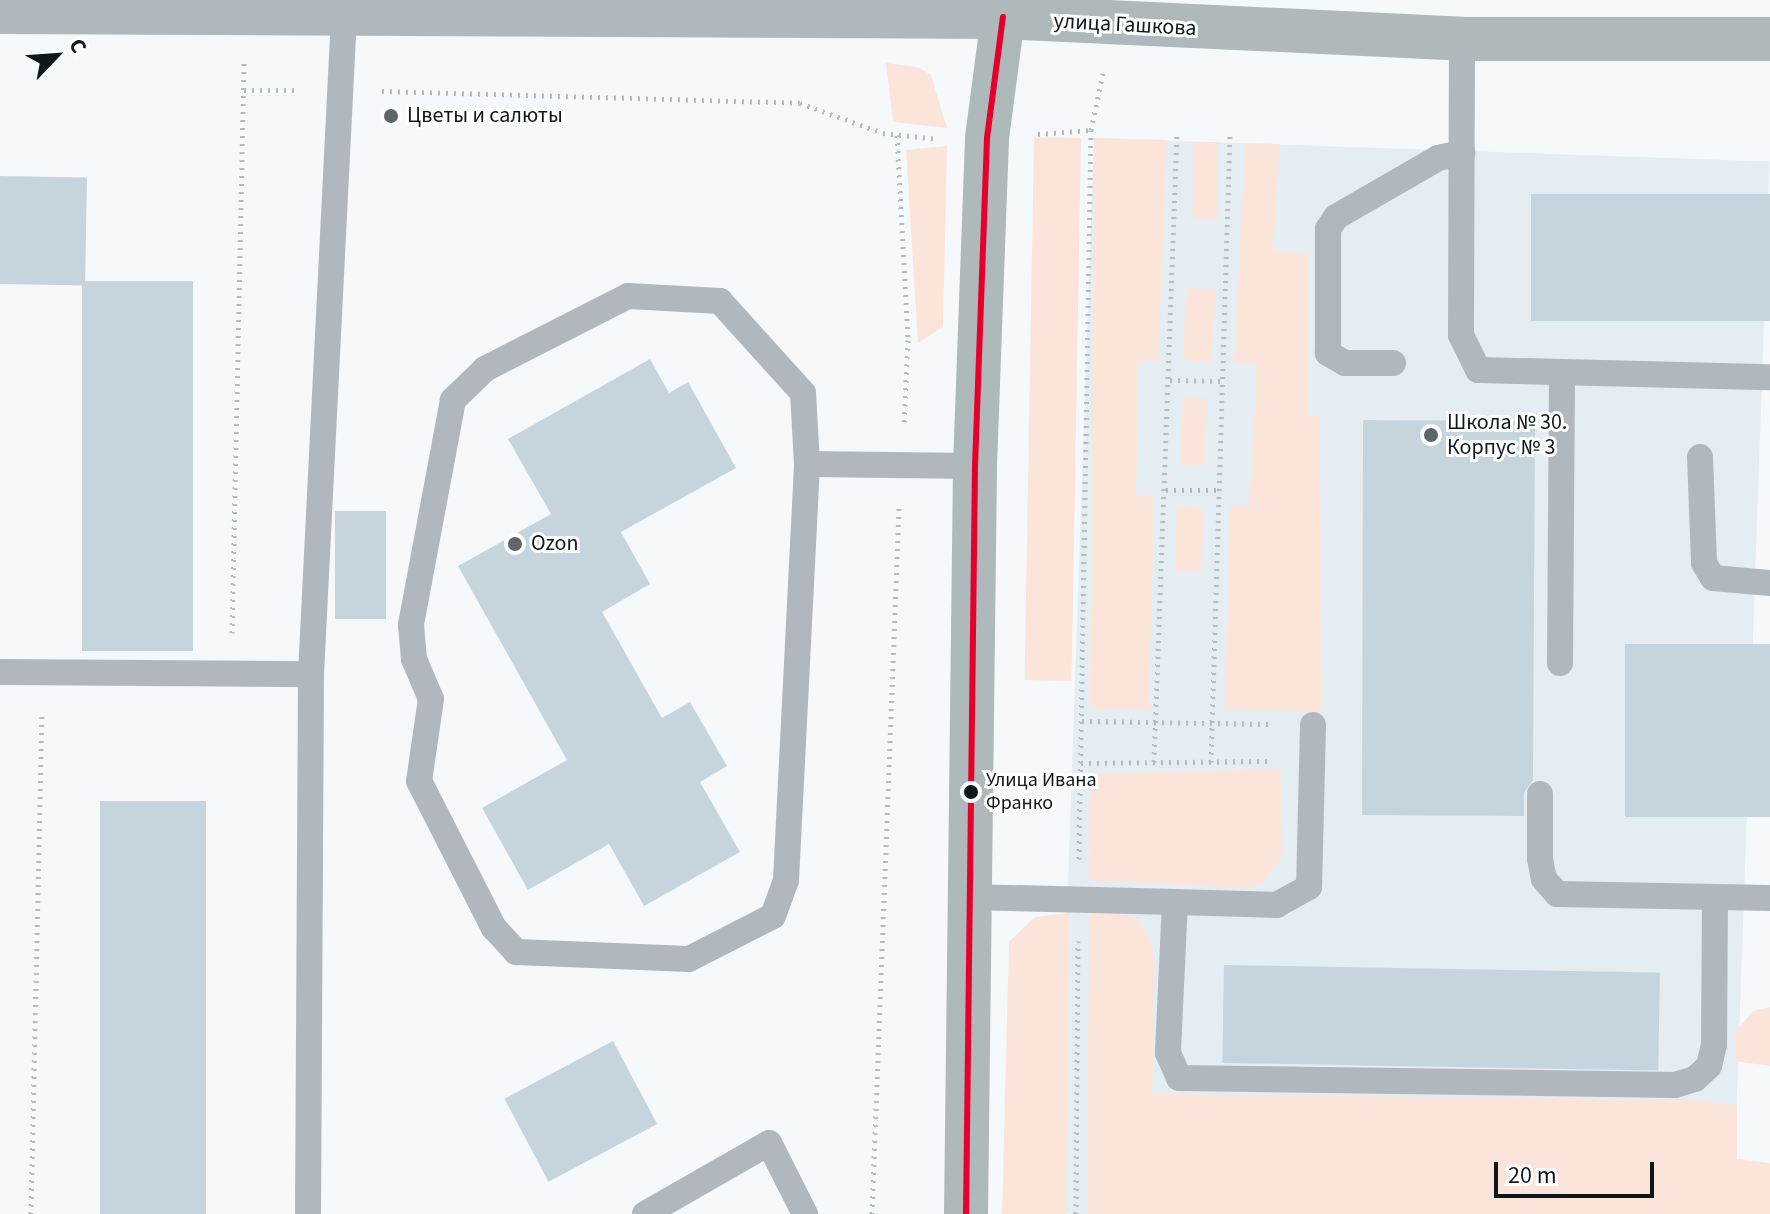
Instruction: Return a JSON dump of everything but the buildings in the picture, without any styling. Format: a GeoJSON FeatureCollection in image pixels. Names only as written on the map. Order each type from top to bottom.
{"type":"FeatureCollection","features":[{"type":"Feature","properties":{"kind":"street","name":"улица Гашкова"},"geometry":{"type":"LineString","coordinates":[[0,12],[86,5],[245,14],[344,15],[1003,8],[1462,39],[1770,39]]}},
{"type":"Feature","properties":{"kind":"street"},"geometry":{"type":"LineString","coordinates":[[966,1214],[975,466],[987,138],[1003,8]]}},
{"type":"Feature","properties":{"kind":"lane"},"geometry":{"type":"LineString","coordinates":[[308,1214],[311,674],[344,15]]}},
{"type":"Feature","properties":{"kind":"lane"},"geometry":{"type":"LineString","coordinates":[[1462,39],[1461,335],[1467,354],[1478,370],[1496,375],[1770,377]]}},
{"type":"Feature","properties":{"kind":"lane"},"geometry":{"type":"LineString","coordinates":[[1393,363],[1345,363],[1328,353],[1328,229],[1336,217],[1398,181],[1446,154],[1462,153]]}},
{"type":"Feature","properties":{"kind":"lane"},"geometry":{"type":"LineString","coordinates":[[628,296],[720,301],[803,393],[807,464],[783,900],[757,928],[689,959],[516,952],[494,928],[419,781],[431,699],[414,659],[411,625],[453,400],[485,369],[628,296]]}},
{"type":"Feature","properties":{"kind":"lane"},"geometry":{"type":"LineString","coordinates":[[1560,663],[1562,375]]}},
{"type":"Feature","properties":{"kind":"lane"},"geometry":{"type":"LineString","coordinates":[[1700,457],[1704,563],[1713,578],[1770,583]]}},
{"type":"Feature","properties":{"kind":"lane"},"geometry":{"type":"LineString","coordinates":[[807,464],[975,466]]}},
{"type":"Feature","properties":{"kind":"lane"},"geometry":{"type":"LineString","coordinates":[[0,672],[311,674]]}},
{"type":"Feature","properties":{"kind":"lane"},"geometry":{"type":"LineString","coordinates":[[970,897],[1277,905],[1309,887],[1315,761],[1313,725]]}},
{"type":"Feature","properties":{"kind":"lane"},"geometry":{"type":"LineString","coordinates":[[1540,794],[1540,859],[1544,879],[1557,894],[1770,898]]}},
{"type":"Feature","properties":{"kind":"lane"},"geometry":{"type":"LineString","coordinates":[[1175,902],[1168,1053],[1179,1078],[1675,1085],[1695,1079],[1709,1066],[1714,1045],[1715,898]]}},
{"type":"Feature","properties":{"kind":"lane"},"geometry":{"type":"LineString","coordinates":[[645,1214],[769,1143],[805,1214]]}},
{"type":"Feature","properties":{"kind":"path"},"geometry":{"type":"LineString","coordinates":[[231,674],[245,14]]}},
{"type":"Feature","properties":{"kind":"path"},"geometry":{"type":"LineString","coordinates":[[1076,1214],[1091,130],[1103,73]]}},
{"type":"Feature","properties":{"kind":"path"},"geometry":{"type":"LineString","coordinates":[[244,90],[800,103],[897,135],[943,139]]}},
{"type":"Feature","properties":{"kind":"path"},"geometry":{"type":"LineString","coordinates":[[1038,134],[1091,130]]}},
{"type":"Feature","properties":{"kind":"path"},"geometry":{"type":"LineString","coordinates":[[1154,762],[1158,722],[1177,132]]}},
{"type":"Feature","properties":{"kind":"path"},"geometry":{"type":"LineString","coordinates":[[1211,762],[1230,134]]}},
{"type":"Feature","properties":{"kind":"path"},"geometry":{"type":"LineString","coordinates":[[872,1214],[908,340],[897,135]]}},
{"type":"Feature","properties":{"kind":"path"},"geometry":{"type":"LineString","coordinates":[[1170,380],[1221,381]]}},
{"type":"Feature","properties":{"kind":"path"},"geometry":{"type":"LineString","coordinates":[[1166,490],[1219,490]]}},
{"type":"Feature","properties":{"kind":"path"},"geometry":{"type":"LineString","coordinates":[[31,1214],[43,672]]}},
{"type":"Feature","properties":{"kind":"path"},"geometry":{"type":"LineString","coordinates":[[1082,721],[1313,725]]}},
{"type":"Feature","properties":{"kind":"path"},"geometry":{"type":"LineString","coordinates":[[1081,763],[1315,761]]}},
{"type":"Feature","properties":{"kind":"shaded area"},"geometry":{"type":"Polygon","coordinates":[[[886,63],[918,67],[931,75],[947,128],[893,122],[886,63]]]}},
{"type":"Feature","properties":{"kind":"shaded area"},"geometry":{"type":"Polygon","coordinates":[[[1034,137],[1081,138],[1072,681],[1025,680],[1034,137]]]}},
{"type":"Feature","properties":{"kind":"shaded area","name":"Школа № 30. Корпус № 3"},"geometry":{"type":"Polygon","coordinates":[[[1094,138],[1770,162],[1733,1214],[1056,1213],[1094,138]]]}},
{"type":"Feature","properties":{"kind":"shaded area"},"geometry":{"type":"Polygon","coordinates":[[[1094,138],[1167,140],[1158,361],[1138,362],[1136,495],[1154,494],[1149,710],[1090,710],[1094,138]]]}},
{"type":"Feature","properties":{"kind":"shaded area"},"geometry":{"type":"Polygon","coordinates":[[[1193,142],[1218,142],[1218,220],[1193,220],[1193,142]]]}},
{"type":"Feature","properties":{"kind":"shaded area"},"geometry":{"type":"Polygon","coordinates":[[[1245,143],[1280,144],[1273,251],[1308,253],[1307,416],[1320,416],[1321,711],[1225,710],[1229,506],[1249,505],[1257,363],[1234,363],[1245,143]]]}},
{"type":"Feature","properties":{"kind":"shaded area"},"geometry":{"type":"Polygon","coordinates":[[[947,146],[943,327],[918,343],[906,150],[947,146]]]}},
{"type":"Feature","properties":{"kind":"shaded area"},"geometry":{"type":"Polygon","coordinates":[[[1187,288],[1216,290],[1211,362],[1182,360],[1187,288]]]}},
{"type":"Feature","properties":{"kind":"shaded area"},"geometry":{"type":"Polygon","coordinates":[[[1183,397],[1207,398],[1205,466],[1181,465],[1183,397]]]}},
{"type":"Feature","properties":{"kind":"shaded area"},"geometry":{"type":"Polygon","coordinates":[[[1177,506],[1204,507],[1202,572],[1175,571],[1177,506]]]}},
{"type":"Feature","properties":{"kind":"shaded area"},"geometry":{"type":"Polygon","coordinates":[[[1280,769],[1283,855],[1262,884],[1245,888],[1089,880],[1090,774],[1280,769]]]}},
{"type":"Feature","properties":{"kind":"shaded area"},"geometry":{"type":"Polygon","coordinates":[[[1089,911],[1134,916],[1149,936],[1155,964],[1152,1094],[1701,1100],[1737,1106],[1737,1159],[1770,1163],[1770,1214],[1087,1214],[1089,911]]]}},
{"type":"Feature","properties":{"kind":"shaded area"},"geometry":{"type":"Polygon","coordinates":[[[1069,913],[1066,1214],[1002,1214],[1009,942],[1035,917],[1069,913]]]}},
{"type":"Feature","properties":{"kind":"shaded area"},"geometry":{"type":"Polygon","coordinates":[[[1770,1007],[1770,1066],[1735,1061],[1734,1033],[1753,1011],[1770,1007]]]}},
{"type":"Feature","properties":{"kind":"transit line"},"geometry":{"type":"LineString","coordinates":[[966,1214],[975,466],[987,138],[1003,17]]}},
{"type":"Feature","properties":{"kind":"place","name":"Цветы и салюты"},"geometry":{"type":"Point","coordinates":[391,116]}},
{"type":"Feature","properties":{"kind":"place","name":"Школа № 30. Корпус № 3"},"geometry":{"type":"Point","coordinates":[1431,435]}},
{"type":"Feature","properties":{"kind":"place","name":"Ozon"},"geometry":{"type":"Point","coordinates":[515,544]}},
{"type":"Feature","properties":{"kind":"place","name":"Улица Ивана Франко"},"geometry":{"type":"Point","coordinates":[971,792]}}]}
